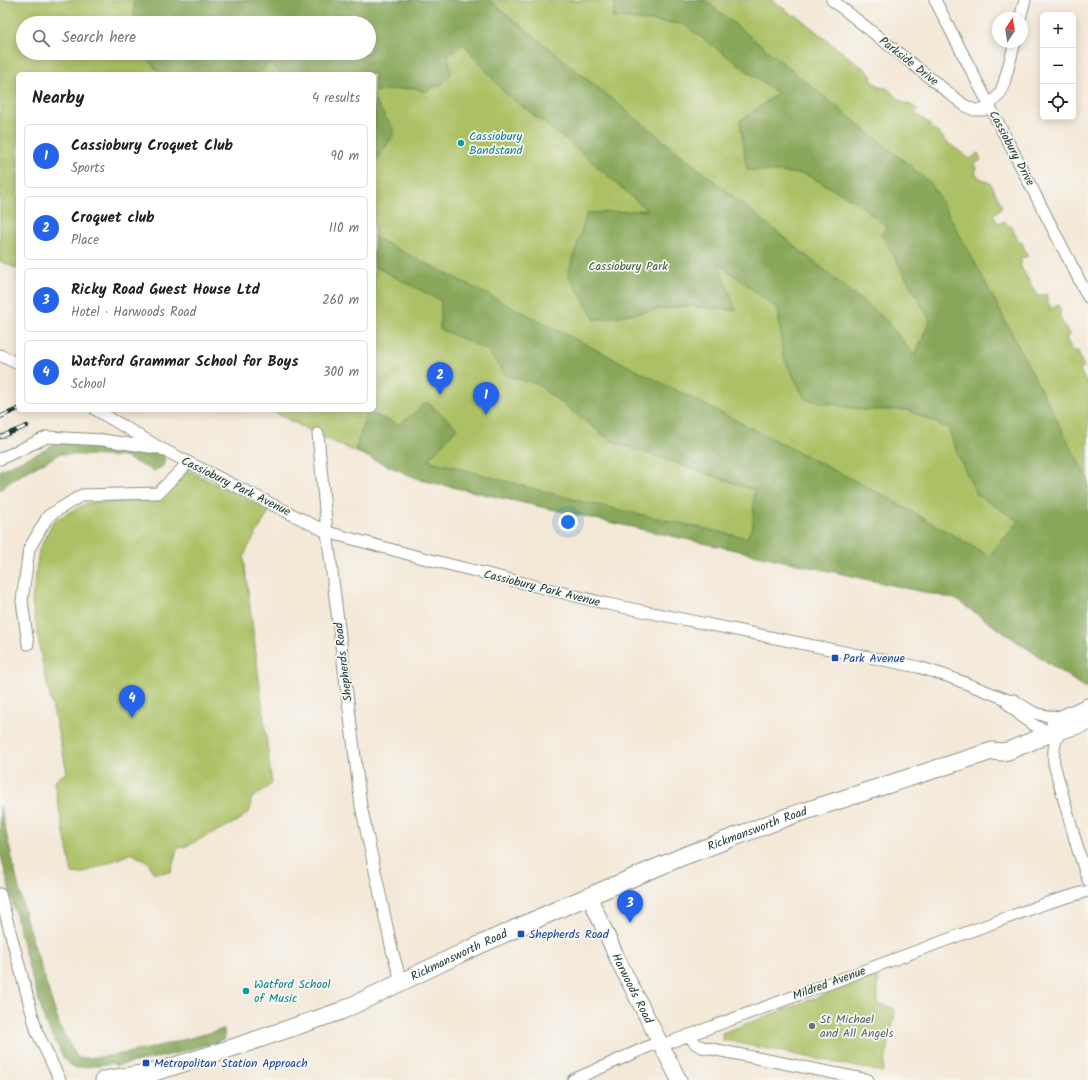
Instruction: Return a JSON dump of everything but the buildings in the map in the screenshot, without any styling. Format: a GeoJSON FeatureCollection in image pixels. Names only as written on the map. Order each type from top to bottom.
{"type":"FeatureCollection","features":[{"type":"Feature","properties":{"kind":"main road","name":"Rickmansworth Road"},"geometry":{"type":"LineString","coordinates":[[104,1080],[155,1072],[245,1044],[341,1011],[466,951],[589,896],[684,856],[790,816],[992,751],[998,745],[1052,725],[1088,707]]}},
{"type":"Feature","properties":{"kind":"main road","name":"Rickmansworth Road"},"geometry":{"type":"LineString","coordinates":[[1052,725],[1088,722]]}},
{"type":"Feature","properties":{"kind":"street","name":"Parkside Drive"},"geometry":{"type":"LineString","coordinates":[[832,0],[969,108],[981,111],[989,106]]}},
{"type":"Feature","properties":{"kind":"street","name":"Cassiobury Drive"},"geometry":{"type":"LineString","coordinates":[[935,0],[1088,297]]}},
{"type":"Feature","properties":{"kind":"street"},"geometry":{"type":"LineString","coordinates":[[1022,12],[1025,0]]}},
{"type":"Feature","properties":{"kind":"street"},"geometry":{"type":"LineString","coordinates":[[989,106],[998,97],[1002,89],[1013,48]]}},
{"type":"Feature","properties":{"kind":"street"},"geometry":{"type":"LineString","coordinates":[[0,355],[16,363]]}},
{"type":"Feature","properties":{"kind":"street","name":"Cassiobury Park Avenue"},"geometry":{"type":"LineString","coordinates":[[99,412],[188,463],[328,532],[419,557],[608,604],[918,667],[947,676],[1010,701],[1008,704],[1032,724],[1052,725]]}},
{"type":"Feature","properties":{"kind":"street","name":"Shepherds Road"},"geometry":{"type":"LineString","coordinates":[[318,434],[328,532],[361,806],[392,950],[399,974],[403,981]]}},
{"type":"Feature","properties":{"kind":"street"},"geometry":{"type":"LineString","coordinates":[[0,459],[48,437],[103,440],[162,449]]}},
{"type":"Feature","properties":{"kind":"street"},"geometry":{"type":"LineString","coordinates":[[28,644],[22,600],[28,549],[48,516],[82,496],[158,493],[188,463]]}},
{"type":"Feature","properties":{"kind":"street"},"geometry":{"type":"LineString","coordinates":[[1052,725],[1054,764],[1088,880]]}},
{"type":"Feature","properties":{"kind":"street","name":"Mildred Avenue"},"geometry":{"type":"LineString","coordinates":[[573,1080],[654,1044],[668,1043],[1010,916],[1088,891]]}},
{"type":"Feature","properties":{"kind":"street"},"geometry":{"type":"LineString","coordinates":[[0,894],[37,1032],[60,1080]]}},
{"type":"Feature","properties":{"kind":"street","name":"Harwoods Road"},"geometry":{"type":"LineString","coordinates":[[589,896],[619,962],[679,1080]]}},
{"type":"Feature","properties":{"kind":"street"},"geometry":{"type":"LineString","coordinates":[[688,1035],[696,1044],[702,1047],[846,1078],[868,1080]]}},
{"type":"Feature","properties":{"kind":"green space","name":"Cassiobury Park"},"geometry":{"type":"Polygon","coordinates":[[[0,0],[772,0],[794,16],[796,15],[870,73],[872,81],[883,89],[885,87],[904,103],[913,106],[918,110],[915,113],[930,124],[930,126],[943,137],[944,140],[970,159],[978,153],[979,154],[981,160],[974,164],[977,170],[975,171],[977,176],[991,184],[1002,206],[993,214],[998,224],[1005,221],[1008,226],[1011,226],[1019,242],[1022,243],[1028,256],[1020,259],[1022,263],[1020,265],[1037,296],[1047,294],[1046,296],[1051,309],[1058,305],[1060,309],[1060,318],[1070,336],[1066,338],[1073,352],[1077,350],[1084,367],[1080,369],[1085,381],[1088,381],[1088,686],[1085,688],[955,599],[421,480],[322,437],[274,412],[376,412],[376,72],[16,72],[16,268],[0,261],[0,0]]]}},
{"type":"Feature","properties":{"kind":"green space"},"geometry":{"type":"Polygon","coordinates":[[[134,0],[489,0],[885,319],[915,356],[930,320],[881,234],[887,227],[855,201],[805,174],[747,170],[740,121],[778,93],[683,24],[612,18],[615,0],[705,0],[931,183],[972,257],[1088,480],[1088,686],[1085,688],[955,599],[421,480],[355,451],[367,412],[399,425],[427,402],[457,428],[428,460],[584,502],[747,538],[753,525],[754,490],[611,441],[537,384],[507,376],[487,350],[440,329],[441,301],[376,267],[376,238],[885,496],[989,556],[1019,521],[977,495],[958,455],[948,428],[907,410],[863,410],[805,399],[783,356],[778,309],[718,263],[736,310],[683,306],[595,320],[568,274],[587,213],[647,210],[575,147],[504,92],[464,44],[448,54],[451,74],[441,85],[423,92],[415,88],[376,91],[376,72],[279,72],[268,63],[261,72],[159,72],[148,60],[376,60],[376,16],[134,16],[134,0]]]}},
{"type":"Feature","properties":{"kind":"green space"},"geometry":{"type":"Polygon","coordinates":[[[376,103],[391,125],[395,133],[376,161],[376,103]]]}},
{"type":"Feature","properties":{"kind":"green space"},"geometry":{"type":"Polygon","coordinates":[[[58,441],[157,449],[165,457],[163,466],[154,471],[124,457],[60,454],[17,477],[0,490],[0,470],[45,450],[58,441]]]}},
{"type":"Feature","properties":{"kind":"green space"},"geometry":{"type":"Polygon","coordinates":[[[185,469],[270,510],[246,551],[244,558],[272,784],[251,799],[250,811],[238,821],[177,849],[171,872],[154,873],[149,863],[132,853],[81,874],[72,873],[54,783],[67,772],[42,661],[32,601],[39,550],[53,521],[87,503],[153,500],[180,472],[185,469]]]}},
{"type":"Feature","properties":{"kind":"green space"},"geometry":{"type":"Polygon","coordinates":[[[0,806],[27,923],[60,1027],[78,1058],[133,1052],[224,1029],[225,1039],[170,1055],[115,1066],[114,1063],[77,1068],[65,1060],[45,1022],[28,964],[0,852],[0,806]]]}},
{"type":"Feature","properties":{"kind":"green space"},"geometry":{"type":"Polygon","coordinates":[[[876,975],[878,980],[878,1004],[893,1008],[895,1012],[883,1072],[723,1040],[722,1033],[876,975]]]}},
{"type":"Feature","properties":{"kind":"railway"},"geometry":{"type":"LineString","coordinates":[[0,417],[16,410]]}},
{"type":"Feature","properties":{"kind":"railway"},"geometry":{"type":"LineString","coordinates":[[0,437],[27,426]]}},
{"type":"Feature","properties":{"kind":"place","name":"Cassiobury Bandstand"},"geometry":{"type":"Point","coordinates":[461,143]}},
{"type":"Feature","properties":{"kind":"place","name":"Croquet club"},"geometry":{"type":"Point","coordinates":[440,395]}},
{"type":"Feature","properties":{"kind":"place","name":"Cassiobury Croquet Club"},"geometry":{"type":"Point","coordinates":[486,415]}},
{"type":"Feature","properties":{"kind":"place","name":"Park Avenue"},"geometry":{"type":"Point","coordinates":[835,658]}},
{"type":"Feature","properties":{"kind":"place","name":"Watford Grammar School for Boys"},"geometry":{"type":"Point","coordinates":[132,718]}},
{"type":"Feature","properties":{"kind":"place","name":"Ricky Road Guest House Ltd"},"geometry":{"type":"Point","coordinates":[630,923]}},
{"type":"Feature","properties":{"kind":"place","name":"Shepherds Road"},"geometry":{"type":"Point","coordinates":[521,934]}},
{"type":"Feature","properties":{"kind":"place","name":"Watford School of Music"},"geometry":{"type":"Point","coordinates":[246,991]}},
{"type":"Feature","properties":{"kind":"place","name":"St Michael and All Angels"},"geometry":{"type":"Point","coordinates":[812,1026]}},
{"type":"Feature","properties":{"kind":"place","name":"Metropolitan Station Approach"},"geometry":{"type":"Point","coordinates":[146,1063]}}]}
